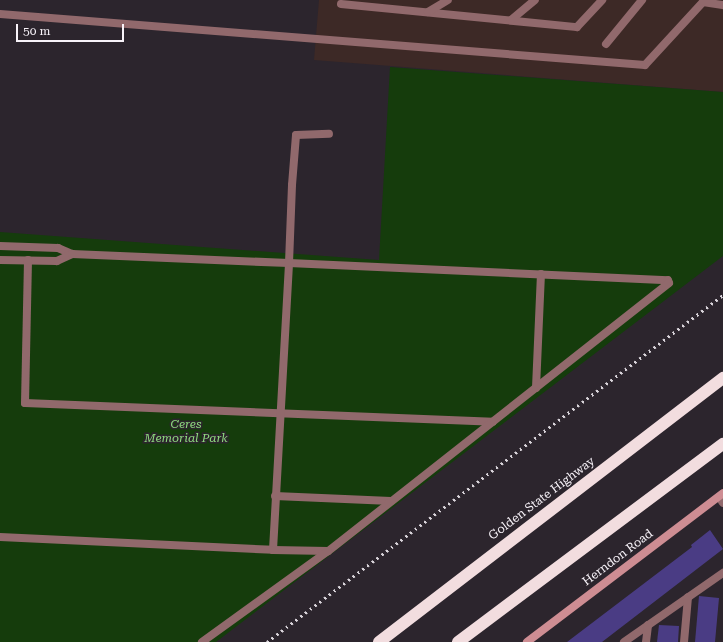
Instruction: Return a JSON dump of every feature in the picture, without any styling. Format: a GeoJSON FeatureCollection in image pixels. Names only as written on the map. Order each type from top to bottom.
{"type":"FeatureCollection","features":[{"type":"Feature","properties":{"kind":"highway","name":"Golden State Highway"},"geometry":{"type":"LineString","coordinates":[[379,642],[723,378]]}},
{"type":"Feature","properties":{"kind":"highway"},"geometry":{"type":"LineString","coordinates":[[458,642],[723,444]]}},
{"type":"Feature","properties":{"kind":"street","name":"Herndon Road"},"geometry":{"type":"LineString","coordinates":[[526,642],[722,498]]}},
{"type":"Feature","properties":{"kind":"lane"},"geometry":{"type":"LineString","coordinates":[[428,12],[448,0]]}},
{"type":"Feature","properties":{"kind":"lane"},"geometry":{"type":"LineString","coordinates":[[511,20],[535,0]]}},
{"type":"Feature","properties":{"kind":"lane"},"geometry":{"type":"LineString","coordinates":[[341,4],[577,27],[602,0]]}},
{"type":"Feature","properties":{"kind":"lane"},"geometry":{"type":"LineString","coordinates":[[606,44],[642,0]]}},
{"type":"Feature","properties":{"kind":"lane"},"geometry":{"type":"LineString","coordinates":[[0,14],[645,65],[703,2],[723,4]]}},
{"type":"Feature","properties":{"kind":"lane"},"geometry":{"type":"LineString","coordinates":[[273,550],[292,185],[296,135],[329,134]]}},
{"type":"Feature","properties":{"kind":"lane"},"geometry":{"type":"LineString","coordinates":[[0,246],[58,248],[72,254],[668,280],[669,283],[328,551],[202,642]]}},
{"type":"Feature","properties":{"kind":"lane"},"geometry":{"type":"LineString","coordinates":[[0,260],[57,261],[72,254]]}},
{"type":"Feature","properties":{"kind":"lane"},"geometry":{"type":"LineString","coordinates":[[28,260],[25,403],[493,422]]}},
{"type":"Feature","properties":{"kind":"lane"},"geometry":{"type":"LineString","coordinates":[[536,388],[541,274]]}},
{"type":"Feature","properties":{"kind":"lane"},"geometry":{"type":"LineString","coordinates":[[275,496],[391,501]]}},
{"type":"Feature","properties":{"kind":"lane"},"geometry":{"type":"LineString","coordinates":[[0,537],[273,550],[328,551]]}},
{"type":"Feature","properties":{"kind":"lane"},"geometry":{"type":"LineString","coordinates":[[624,642],[723,572]]}},
{"type":"Feature","properties":{"kind":"lane"},"geometry":{"type":"LineString","coordinates":[[684,642],[688,597]]}},
{"type":"Feature","properties":{"kind":"lane"},"geometry":{"type":"LineString","coordinates":[[646,642],[648,625]]}},
{"type":"Feature","properties":{"kind":"shaded area"},"geometry":{"type":"Polygon","coordinates":[[[319,0],[723,0],[723,92],[314,60],[319,0]]]}},
{"type":"Feature","properties":{"kind":"green space","name":"Ceres Memorial Park"},"geometry":{"type":"Polygon","coordinates":[[[390,67],[723,92],[723,256],[216,642],[0,642],[0,232],[379,260],[390,67]]]}},
{"type":"Feature","properties":{"kind":"building"},"geometry":{"type":"Polygon","coordinates":[[[710,530],[723,549],[602,642],[567,642],[692,547],[691,545],[710,530]]]}},
{"type":"Feature","properties":{"kind":"building"},"geometry":{"type":"Polygon","coordinates":[[[699,596],[719,598],[715,642],[695,642],[699,596]]]}},
{"type":"Feature","properties":{"kind":"building"},"geometry":{"type":"Polygon","coordinates":[[[659,625],[679,626],[678,642],[657,642],[659,625]]]}},
{"type":"Feature","properties":{"kind":"railway"},"geometry":{"type":"LineString","coordinates":[[267,642],[723,295]]}}]}
